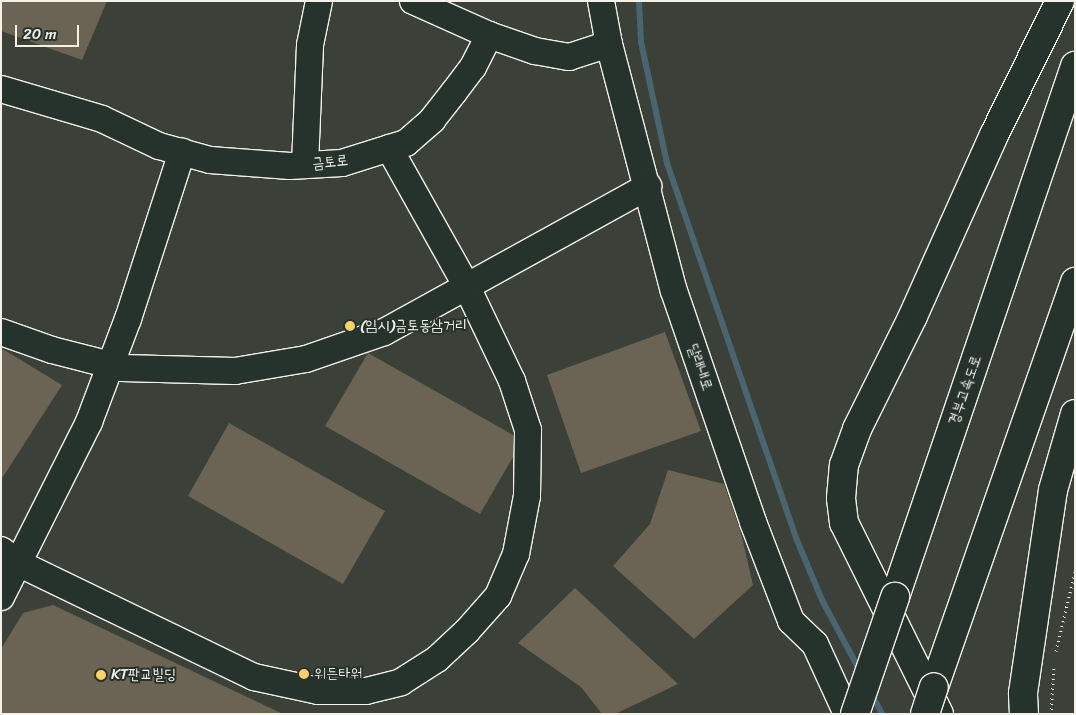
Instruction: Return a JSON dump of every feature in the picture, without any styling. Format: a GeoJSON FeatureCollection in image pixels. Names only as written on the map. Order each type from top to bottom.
{"type":"FeatureCollection","features":[{"type":"Feature","properties":{"kind":"highway"},"geometry":{"type":"LineString","coordinates":[[940,714],[844,523],[841,498],[844,465],[857,429],[913,316],[994,135],[1060,1]]}},
{"type":"Feature","properties":{"kind":"highway","name":"경부고속도로"},"geometry":{"type":"LineString","coordinates":[[854,714],[1075,66]]}},
{"type":"Feature","properties":{"kind":"highway"},"geometry":{"type":"LineString","coordinates":[[925,714],[1075,282]]}},
{"type":"Feature","properties":{"kind":"highway"},"geometry":{"type":"LineString","coordinates":[[1024,714],[1023,693],[1053,490],[1075,414]]}},
{"type":"Feature","properties":{"kind":"street"},"geometry":{"type":"LineString","coordinates":[[305,165],[310,45],[319,1]]}},
{"type":"Feature","properties":{"kind":"street"},"geometry":{"type":"LineString","coordinates":[[413,1],[489,35],[535,51],[569,57],[609,44]]}},
{"type":"Feature","properties":{"kind":"street","name":"달래내로"},"geometry":{"type":"LineString","coordinates":[[602,1],[609,44],[648,186],[674,291],[762,546],[791,621],[815,644],[847,714]]}},
{"type":"Feature","properties":{"kind":"street","name":"금토로"},"geometry":{"type":"LineString","coordinates":[[1,89],[102,119],[159,146],[210,160],[305,165],[342,164],[406,142],[432,120],[473,67],[489,35]]}},
{"type":"Feature","properties":{"kind":"street"},"geometry":{"type":"LineString","coordinates":[[11,557],[254,677],[318,691],[366,691],[401,682],[437,659],[498,596],[516,554],[527,496],[528,430],[512,381],[466,286],[389,148]]}},
{"type":"Feature","properties":{"kind":"street"},"geometry":{"type":"LineString","coordinates":[[1,597],[11,557],[77,450],[110,365],[182,152]]}},
{"type":"Feature","properties":{"kind":"street"},"geometry":{"type":"LineString","coordinates":[[1,332],[110,365],[174,371],[235,371],[306,359],[384,332],[648,186]]}},
{"type":"Feature","properties":{"kind":"path"},"geometry":{"type":"LineString","coordinates":[[1051,714],[1054,657],[1075,571]]}},
{"type":"Feature","properties":{"kind":"building"},"geometry":{"type":"Polygon","coordinates":[[[1,1],[107,1],[82,60],[1,31],[1,1]]]}},
{"type":"Feature","properties":{"kind":"building"},"geometry":{"type":"Polygon","coordinates":[[[665,332],[701,431],[581,473],[547,375],[665,332]]]}},
{"type":"Feature","properties":{"kind":"building"},"geometry":{"type":"Polygon","coordinates":[[[1,348],[62,385],[1,480],[1,348]]]}},
{"type":"Feature","properties":{"kind":"building"},"geometry":{"type":"Polygon","coordinates":[[[368,353],[513,435],[513,457],[480,514],[325,426],[368,353]]]}},
{"type":"Feature","properties":{"kind":"building"},"geometry":{"type":"Polygon","coordinates":[[[229,423],[385,511],[343,584],[188,496],[229,423]]]}},
{"type":"Feature","properties":{"kind":"building"},"geometry":{"type":"Polygon","coordinates":[[[668,470],[724,484],[741,533],[753,585],[694,639],[613,566],[650,524],[668,470]]]}},
{"type":"Feature","properties":{"kind":"building"},"geometry":{"type":"Polygon","coordinates":[[[575,588],[678,684],[615,714],[602,714],[581,687],[518,643],[575,588]]]}},
{"type":"Feature","properties":{"kind":"building","name":"KT판교빌딩"},"geometry":{"type":"Polygon","coordinates":[[[53,605],[283,714],[1,714],[1,649],[23,613],[53,605]]]}},
{"type":"Feature","properties":{"kind":"waterway"},"geometry":{"type":"LineString","coordinates":[[639,1],[641,42],[667,163],[796,538],[822,600],[861,673]]}},
{"type":"Feature","properties":{"kind":"waterway"},"geometry":{"type":"LineString","coordinates":[[871,693],[882,714]]}},
{"type":"Feature","properties":{"kind":"place","name":"(임시)금토동삼거리"},"geometry":{"type":"Point","coordinates":[350,326]}},
{"type":"Feature","properties":{"kind":"place","name":"위든타워"},"geometry":{"type":"Point","coordinates":[304,674]}},
{"type":"Feature","properties":{"kind":"place","name":"KT판교빌딩"},"geometry":{"type":"Point","coordinates":[101,675]}}]}
